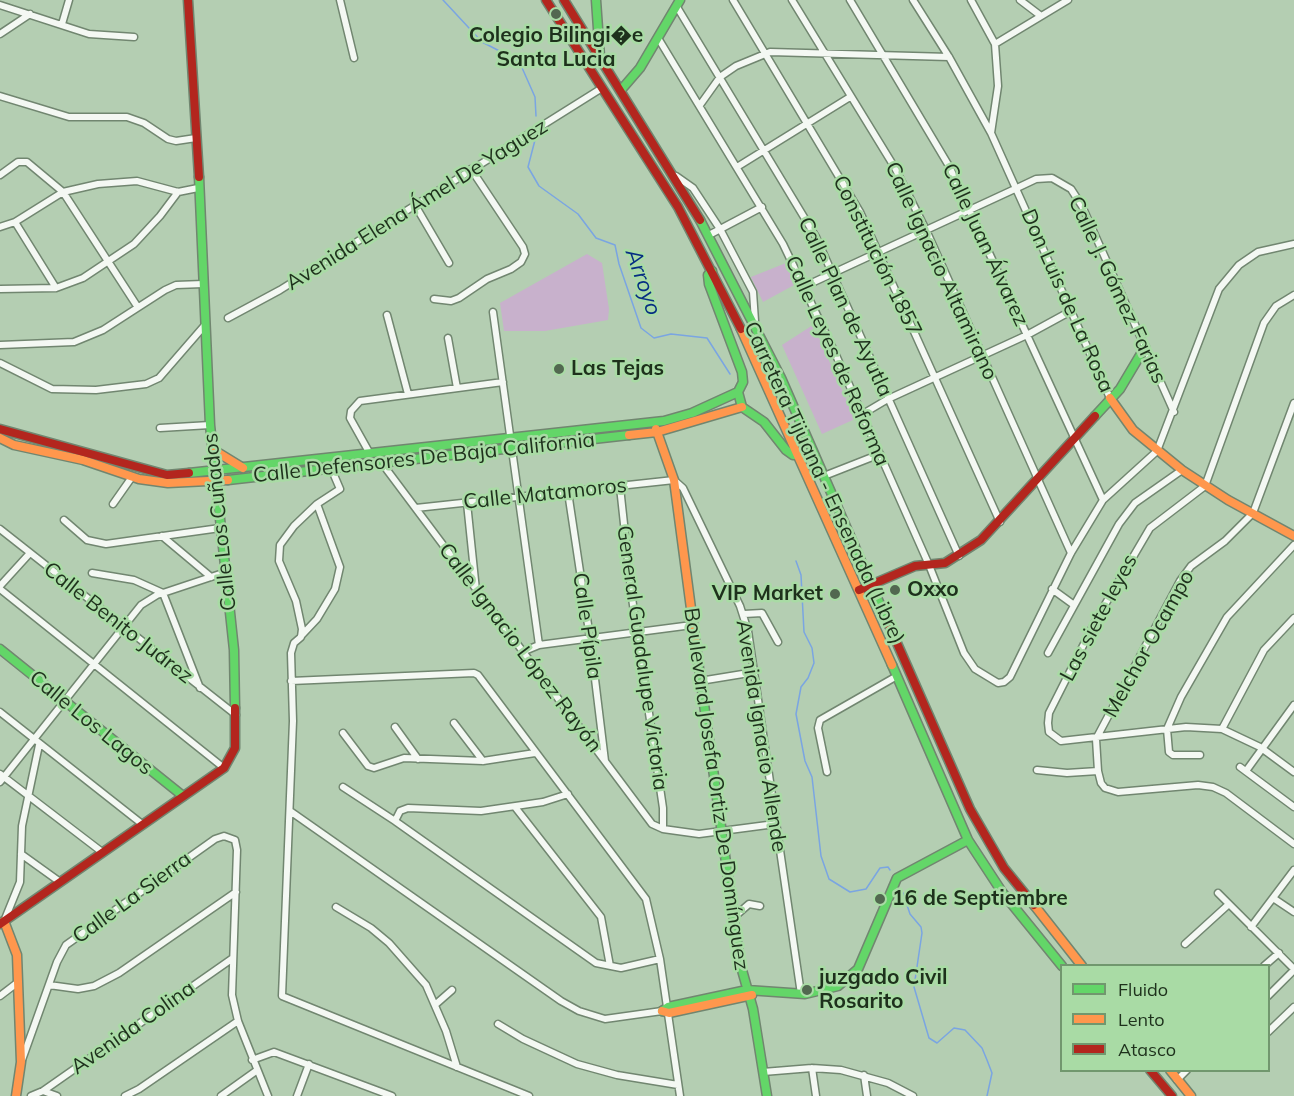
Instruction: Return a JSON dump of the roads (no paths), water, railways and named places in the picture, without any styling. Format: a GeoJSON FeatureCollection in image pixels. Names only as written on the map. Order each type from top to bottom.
{"type":"FeatureCollection","features":[{"type":"Feature","properties":{"kind":"main road","name":"Carretera Tijuana - Ensenada (Libre)"},"geometry":{"type":"LineString","coordinates":[[546,0],[678,207],[753,353],[968,840],[1002,892],[1060,964]]}},
{"type":"Feature","properties":{"kind":"main road","name":"Carretera Tijuana - Ensenada (Libre)"},"geometry":{"type":"LineString","coordinates":[[564,0],[709,235],[755,327],[824,476],[963,797],[988,844],[1023,893],[1080,964]]}},
{"type":"Feature","properties":{"kind":"main road"},"geometry":{"type":"LineString","coordinates":[[596,0],[600,58]]}},
{"type":"Feature","properties":{"kind":"main road","name":"Calle Los Cuñados"},"geometry":{"type":"LineString","coordinates":[[187,2],[210,425],[234,650],[237,716],[235,748],[224,768]]}},
{"type":"Feature","properties":{"kind":"main road"},"geometry":{"type":"LineString","coordinates":[[621,90],[640,68],[679,3]]}},
{"type":"Feature","properties":{"kind":"main road"},"geometry":{"type":"LineString","coordinates":[[627,128],[634,115]]}},
{"type":"Feature","properties":{"kind":"main road"},"geometry":{"type":"LineString","coordinates":[[746,313],[737,306],[721,274],[715,270],[711,272],[707,279],[742,372],[743,382],[738,392],[742,407],[764,422],[786,450],[800,456],[804,455],[808,459],[828,503],[838,508]]}},
{"type":"Feature","properties":{"kind":"main road"},"geometry":{"type":"LineString","coordinates":[[859,590],[915,566],[938,565],[959,556],[981,540],[1000,522],[1127,379],[1145,347]]}},
{"type":"Feature","properties":{"kind":"main road","name":"Calle Defensores De Baja California"},"geometry":{"type":"LineString","coordinates":[[0,438],[106,456],[168,479],[369,452],[652,422],[692,413],[738,392]]}},
{"type":"Feature","properties":{"kind":"main road","name":"Don Luis de La Rosa"},"geometry":{"type":"LineString","coordinates":[[1110,398],[1133,430],[1182,470],[1205,486],[1294,536]]}},
{"type":"Feature","properties":{"kind":"main road","name":"Calle Defensores De Baja California"},"geometry":{"type":"LineString","coordinates":[[0,429],[15,440],[132,477],[216,481],[657,432],[742,407]]}},
{"type":"Feature","properties":{"kind":"main road","name":"Avenida Ignacio Allende"},"geometry":{"type":"LineString","coordinates":[[652,422],[674,480]]}},
{"type":"Feature","properties":{"kind":"main road"},"geometry":{"type":"LineString","coordinates":[[563,432],[565,442]]}},
{"type":"Feature","properties":{"kind":"main road"},"geometry":{"type":"LineString","coordinates":[[212,449],[243,468]]}},
{"type":"Feature","properties":{"kind":"main road"},"geometry":{"type":"LineString","coordinates":[[380,451],[381,462]]}},
{"type":"Feature","properties":{"kind":"main road"},"geometry":{"type":"LineString","coordinates":[[102,466],[106,456]]}},
{"type":"Feature","properties":{"kind":"main road","name":"Boulevard Josefa Ortiz De Domínguez"},"geometry":{"type":"LineString","coordinates":[[674,480],[733,918],[767,1096]]}},
{"type":"Feature","properties":{"kind":"main road","name":"Calle Los Lagos"},"geometry":{"type":"LineString","coordinates":[[0,649],[63,702],[183,796]]}},
{"type":"Feature","properties":{"kind":"main road"},"geometry":{"type":"LineString","coordinates":[[2,923],[224,768]]}},
{"type":"Feature","properties":{"kind":"main road"},"geometry":{"type":"LineString","coordinates":[[666,1010],[761,991],[801,994],[831,989],[849,978],[864,956],[897,878],[968,840]]}},
{"type":"Feature","properties":{"kind":"main road","name":"Calle La Sierra"},"geometry":{"type":"LineString","coordinates":[[2,923],[17,949],[21,1062],[16,1096]]}},
{"type":"Feature","properties":{"kind":"main road"},"geometry":{"type":"LineString","coordinates":[[1151,1072],[1172,1096]]}},
{"type":"Feature","properties":{"kind":"main road"},"geometry":{"type":"LineString","coordinates":[[1171,1072],[1191,1096]]}},
{"type":"Feature","properties":{"kind":"street"},"geometry":{"type":"LineString","coordinates":[[62,24],[69,0]]}},
{"type":"Feature","properties":{"kind":"street"},"geometry":{"type":"LineString","coordinates":[[340,0],[354,58]]}},
{"type":"Feature","properties":{"kind":"street","name":"Constitución 1857"},"geometry":{"type":"LineString","coordinates":[[733,0],[855,204],[879,251],[1000,522]]}},
{"type":"Feature","properties":{"kind":"street","name":"Calle Ignacio Altamirano"},"geometry":{"type":"LineString","coordinates":[[792,0],[895,168],[926,230],[1071,553]]}},
{"type":"Feature","properties":{"kind":"street","name":"Calle Juan Álvarez"},"geometry":{"type":"LineString","coordinates":[[850,0],[918,110],[971,209],[1103,500]]}},
{"type":"Feature","properties":{"kind":"street","name":"Don Luis de La Rosa"},"geometry":{"type":"LineString","coordinates":[[912,0],[949,57],[991,133],[1110,398]]}},
{"type":"Feature","properties":{"kind":"street"},"geometry":{"type":"LineString","coordinates":[[971,0],[995,44],[998,86],[991,133]]}},
{"type":"Feature","properties":{"kind":"street"},"geometry":{"type":"LineString","coordinates":[[1020,0],[1041,16]]}},
{"type":"Feature","properties":{"kind":"street"},"geometry":{"type":"LineString","coordinates":[[995,44],[1068,0]]}},
{"type":"Feature","properties":{"kind":"street","name":"Calle Plan de Ayutla"},"geometry":{"type":"LineString","coordinates":[[679,3],[720,77],[816,237],[959,556]]}},
{"type":"Feature","properties":{"kind":"street"},"geometry":{"type":"LineString","coordinates":[[0,5],[89,34],[134,37]]}},
{"type":"Feature","properties":{"kind":"street"},"geometry":{"type":"LineString","coordinates":[[0,34],[30,14]]}},
{"type":"Feature","properties":{"kind":"street","name":"Calle Leyes de Reforma"},"geometry":{"type":"LineString","coordinates":[[658,38],[783,244],[836,354],[968,660],[985,677],[998,683],[1010,677],[1052,589]]}},
{"type":"Feature","properties":{"kind":"street"},"geometry":{"type":"LineString","coordinates":[[700,105],[720,77],[764,54],[785,51],[949,57]]}},
{"type":"Feature","properties":{"kind":"street","name":"Avenida Elena Ámel De Yaguez"},"geometry":{"type":"LineString","coordinates":[[228,318],[280,290],[602,88]]}},
{"type":"Feature","properties":{"kind":"street"},"geometry":{"type":"LineString","coordinates":[[0,96],[69,117],[127,117],[176,141],[196,138]]}},
{"type":"Feature","properties":{"kind":"street"},"geometry":{"type":"LineString","coordinates":[[737,167],[763,148],[850,97]]}},
{"type":"Feature","properties":{"kind":"street"},"geometry":{"type":"LineString","coordinates":[[0,175],[18,162],[27,162],[63,192],[137,306]]}},
{"type":"Feature","properties":{"kind":"street"},"geometry":{"type":"LineString","coordinates":[[434,299],[451,301],[459,298],[487,279],[511,269],[525,255],[523,247],[471,169]]}},
{"type":"Feature","properties":{"kind":"street"},"geometry":{"type":"LineString","coordinates":[[673,174],[693,188],[720,229],[753,292],[755,327]]}},
{"type":"Feature","properties":{"kind":"street","name":"Calle J. Gómez Farias"},"geometry":{"type":"LineString","coordinates":[[803,287],[1036,179],[1052,178],[1071,189],[1082,206],[1174,412]]}},
{"type":"Feature","properties":{"kind":"street"},"geometry":{"type":"LineString","coordinates":[[0,227],[15,222],[63,192],[126,181],[178,192],[198,188]]}},
{"type":"Feature","properties":{"kind":"street"},"geometry":{"type":"LineString","coordinates":[[0,289],[56,288],[71,285],[109,262],[148,231],[178,192]]}},
{"type":"Feature","properties":{"kind":"street"},"geometry":{"type":"LineString","coordinates":[[415,206],[449,263]]}},
{"type":"Feature","properties":{"kind":"street"},"geometry":{"type":"LineString","coordinates":[[709,235],[762,207]]}},
{"type":"Feature","properties":{"kind":"street"},"geometry":{"type":"LineString","coordinates":[[15,222],[56,288]]}},
{"type":"Feature","properties":{"kind":"street"},"geometry":{"type":"LineString","coordinates":[[1074,605],[1052,589],[1103,500],[1157,451],[1174,412],[1219,290],[1239,265],[1258,252],[1294,244]]}},
{"type":"Feature","properties":{"kind":"street"},"geometry":{"type":"LineString","coordinates":[[0,345],[74,342],[103,330],[137,306],[176,285],[203,284]]}},
{"type":"Feature","properties":{"kind":"street"},"geometry":{"type":"LineString","coordinates":[[1205,486],[1264,324],[1276,306],[1294,295]]}},
{"type":"Feature","properties":{"kind":"street"},"geometry":{"type":"LineString","coordinates":[[861,415],[888,399],[1027,335],[1071,311]]}},
{"type":"Feature","properties":{"kind":"street"},"geometry":{"type":"LineString","coordinates":[[493,312],[539,645]]}},
{"type":"Feature","properties":{"kind":"street"},"geometry":{"type":"LineString","coordinates":[[387,315],[408,394]]}},
{"type":"Feature","properties":{"kind":"street"},"geometry":{"type":"LineString","coordinates":[[0,363],[52,389],[96,390],[146,384],[159,378],[205,325]]}},
{"type":"Feature","properties":{"kind":"street"},"geometry":{"type":"LineString","coordinates":[[448,338],[457,388]]}},
{"type":"Feature","properties":{"kind":"street"},"geometry":{"type":"LineString","coordinates":[[369,452],[352,424],[351,411],[355,405],[367,399],[503,382]]}},
{"type":"Feature","properties":{"kind":"street","name":"Melchor Ocampo"},"geometry":{"type":"LineString","coordinates":[[1096,739],[1180,581],[1191,566],[1225,541],[1253,513],[1294,403]]}},
{"type":"Feature","properties":{"kind":"street"},"geometry":{"type":"LineString","coordinates":[[160,428],[210,425]]}},
{"type":"Feature","properties":{"kind":"street"},"geometry":{"type":"LineString","coordinates":[[824,476],[880,454]]}},
{"type":"Feature","properties":{"kind":"street","name":"Calle Ignacio López Rayón"},"geometry":{"type":"LineString","coordinates":[[381,462],[647,819],[663,829]]}},
{"type":"Feature","properties":{"kind":"street"},"geometry":{"type":"LineString","coordinates":[[301,637],[301,623],[296,601],[279,561],[280,545],[294,526],[317,504],[340,489],[331,468]]}},
{"type":"Feature","properties":{"kind":"street"},"geometry":{"type":"LineString","coordinates":[[1048,653],[1108,543],[1135,503],[1182,470]]}},
{"type":"Feature","properties":{"kind":"street"},"geometry":{"type":"LineString","coordinates":[[114,504],[132,477]]}},
{"type":"Feature","properties":{"kind":"street","name":"Calle Matamoros"},"geometry":{"type":"LineString","coordinates":[[416,508],[674,480]]}},
{"type":"Feature","properties":{"kind":"street","name":"Avenida Ignacio Allende"},"geometry":{"type":"LineString","coordinates":[[674,480],[687,493],[744,614],[755,672],[801,994]]}},
{"type":"Feature","properties":{"kind":"street","name":"Las siete leyes"},"geometry":{"type":"LineString","coordinates":[[1205,486],[1150,528],[1115,585],[1049,713],[1049,732],[1061,741],[1096,739],[1167,729],[1202,727],[1222,729],[1263,749],[1294,772]]}},
{"type":"Feature","properties":{"kind":"street","name":"General Guadalupe Victoria"},"geometry":{"type":"LineString","coordinates":[[620,487],[663,808],[663,829]]}},
{"type":"Feature","properties":{"kind":"street","name":"Calle Pípila"},"geometry":{"type":"LineString","coordinates":[[568,492],[590,638],[605,762]]}},
{"type":"Feature","properties":{"kind":"street"},"geometry":{"type":"LineString","coordinates":[[467,503],[476,590]]}},
{"type":"Feature","properties":{"kind":"street"},"geometry":{"type":"LineString","coordinates":[[317,504],[340,567],[335,589],[323,609],[291,647],[293,721],[282,996],[529,1096]]}},
{"type":"Feature","properties":{"kind":"street"},"geometry":{"type":"LineString","coordinates":[[64,520],[87,540],[106,544],[220,528]]}},
{"type":"Feature","properties":{"kind":"street","name":"Calle Benito Juárez"},"geometry":{"type":"LineString","coordinates":[[0,529],[237,716]]}},
{"type":"Feature","properties":{"kind":"street"},"geometry":{"type":"LineString","coordinates":[[162,536],[211,577]]}},
{"type":"Feature","properties":{"kind":"street"},"geometry":{"type":"LineString","coordinates":[[1200,755],[1173,756],[1167,745],[1167,729],[1180,697],[1227,617],[1294,545]]}},
{"type":"Feature","properties":{"kind":"street"},"geometry":{"type":"LineString","coordinates":[[30,553],[0,587],[224,768]]}},
{"type":"Feature","properties":{"kind":"street"},"geometry":{"type":"LineString","coordinates":[[102,852],[1,778],[37,742],[92,663],[148,599],[226,572]]}},
{"type":"Feature","properties":{"kind":"street"},"geometry":{"type":"LineString","coordinates":[[92,573],[134,580],[163,593],[201,688]]}},
{"type":"Feature","properties":{"kind":"street"},"geometry":{"type":"LineString","coordinates":[[744,614],[762,613],[778,642]]}},
{"type":"Feature","properties":{"kind":"street"},"geometry":{"type":"LineString","coordinates":[[1222,729],[1264,650],[1294,618]]}},
{"type":"Feature","properties":{"kind":"street"},"geometry":{"type":"LineString","coordinates":[[522,652],[539,645],[692,625]]}},
{"type":"Feature","properties":{"kind":"street"},"geometry":{"type":"LineString","coordinates":[[700,681],[755,672]]}},
{"type":"Feature","properties":{"kind":"street"},"geometry":{"type":"LineString","coordinates":[[291,681],[476,674],[646,900],[660,959],[680,1096]]}},
{"type":"Feature","properties":{"kind":"street"},"geometry":{"type":"LineString","coordinates":[[827,772],[818,728],[820,720],[897,676]]}},
{"type":"Feature","properties":{"kind":"street"},"geometry":{"type":"LineString","coordinates":[[1294,705],[1263,749],[1243,769],[1294,807]]}},
{"type":"Feature","properties":{"kind":"street"},"geometry":{"type":"LineString","coordinates":[[0,712],[142,824]]}},
{"type":"Feature","properties":{"kind":"street"},"geometry":{"type":"LineString","coordinates":[[454,723],[483,761]]}},
{"type":"Feature","properties":{"kind":"street"},"geometry":{"type":"LineString","coordinates":[[395,727],[418,759]]}},
{"type":"Feature","properties":{"kind":"street"},"geometry":{"type":"LineString","coordinates":[[343,733],[370,768],[398,759],[483,761],[535,753]]}},
{"type":"Feature","properties":{"kind":"street"},"geometry":{"type":"LineString","coordinates":[[1096,739],[1098,771],[1105,788],[1118,792],[1198,785],[1213,787],[1226,793],[1294,844]]}},
{"type":"Feature","properties":{"kind":"street"},"geometry":{"type":"LineString","coordinates":[[2,923],[20,882],[21,835],[37,742]]}},
{"type":"Feature","properties":{"kind":"street"},"geometry":{"type":"LineString","coordinates":[[1037,770],[1067,773],[1098,771]]}},
{"type":"Feature","properties":{"kind":"street"},"geometry":{"type":"LineString","coordinates":[[343,787],[596,963],[621,968],[660,959]]}},
{"type":"Feature","properties":{"kind":"street"},"geometry":{"type":"LineString","coordinates":[[395,821],[400,811],[408,808],[460,812],[515,807],[568,794]]}},
{"type":"Feature","properties":{"kind":"street"},"geometry":{"type":"LineString","coordinates":[[515,807],[601,917],[610,966]]}},
{"type":"Feature","properties":{"kind":"street"},"geometry":{"type":"LineString","coordinates":[[290,811],[477,945],[570,1006],[605,1019],[666,1010]]}},
{"type":"Feature","properties":{"kind":"street"},"geometry":{"type":"LineString","coordinates":[[663,829],[699,834],[721,833],[748,826],[775,824]]}},
{"type":"Feature","properties":{"kind":"street","name":"Calle La Sierra"},"geometry":{"type":"LineString","coordinates":[[21,1062],[61,953],[75,936],[215,839],[230,837],[235,840],[237,850],[236,892]]}},
{"type":"Feature","properties":{"kind":"street"},"geometry":{"type":"LineString","coordinates":[[21,854],[60,882]]}},
{"type":"Feature","properties":{"kind":"street"},"geometry":{"type":"LineString","coordinates":[[1251,927],[1294,870]]}},
{"type":"Feature","properties":{"kind":"street"},"geometry":{"type":"LineString","coordinates":[[236,892],[232,995],[238,1021],[256,1071],[268,1096]]}},
{"type":"Feature","properties":{"kind":"street"},"geometry":{"type":"LineString","coordinates":[[49,984],[78,989],[94,986],[119,973],[236,892]]}},
{"type":"Feature","properties":{"kind":"street"},"geometry":{"type":"LineString","coordinates":[[1218,893],[1294,970],[1270,995]]}},
{"type":"Feature","properties":{"kind":"street"},"geometry":{"type":"LineString","coordinates":[[1274,898],[1294,912]]}},
{"type":"Feature","properties":{"kind":"street"},"geometry":{"type":"LineString","coordinates":[[733,918],[749,903],[760,906]]}},
{"type":"Feature","properties":{"kind":"street"},"geometry":{"type":"LineString","coordinates":[[1185,944],[1229,904]]}},
{"type":"Feature","properties":{"kind":"street"},"geometry":{"type":"LineString","coordinates":[[336,907],[371,928],[389,943],[426,985],[436,1004],[457,1067]]}},
{"type":"Feature","properties":{"kind":"street"},"geometry":{"type":"LineString","coordinates":[[1266,964],[1279,953]]}},
{"type":"Feature","properties":{"kind":"street","name":"Avenida Colina"},"geometry":{"type":"LineString","coordinates":[[32,1096],[43,1091],[232,958]]}},
{"type":"Feature","properties":{"kind":"street"},"geometry":{"type":"LineString","coordinates":[[0,996],[17,983]]}},
{"type":"Feature","properties":{"kind":"street"},"geometry":{"type":"LineString","coordinates":[[436,1004],[452,990]]}},
{"type":"Feature","properties":{"kind":"street"},"geometry":{"type":"LineString","coordinates":[[1270,1031],[1294,1007]]}},
{"type":"Feature","properties":{"kind":"street"},"geometry":{"type":"LineString","coordinates":[[125,1096],[139,1089],[238,1021]]}},
{"type":"Feature","properties":{"kind":"street"},"geometry":{"type":"LineString","coordinates":[[498,1024],[523,1039],[577,1064],[617,1075],[678,1085]]}},
{"type":"Feature","properties":{"kind":"street"},"geometry":{"type":"LineString","coordinates":[[252,1060],[274,1052],[392,1096]]}},
{"type":"Feature","properties":{"kind":"street"},"geometry":{"type":"LineString","coordinates":[[297,1096],[309,1064]]}},
{"type":"Feature","properties":{"kind":"street"},"geometry":{"type":"LineString","coordinates":[[812,1068],[816,1096]]}},
{"type":"Feature","properties":{"kind":"street"},"geometry":{"type":"LineString","coordinates":[[764,1072],[812,1068],[864,1075],[888,1083],[914,1096]]}},
{"type":"Feature","properties":{"kind":"street"},"geometry":{"type":"LineString","coordinates":[[221,1096],[256,1071]]}},
{"type":"Feature","properties":{"kind":"street"},"geometry":{"type":"LineString","coordinates":[[1178,1080],[1186,1072]]}},
{"type":"Feature","properties":{"kind":"street"},"geometry":{"type":"LineString","coordinates":[[864,1075],[867,1096]]}},
{"type":"Feature","properties":{"kind":"street"},"geometry":{"type":"LineString","coordinates":[[43,1091],[57,1096]]}},
{"type":"Feature","properties":{"kind":"waterway","name":"Arroyo"},"geometry":{"type":"LineString","coordinates":[[443,0],[482,42],[519,61],[535,97],[536,116]]}},
{"type":"Feature","properties":{"kind":"waterway","name":"Arroyo"},"geometry":{"type":"LineString","coordinates":[[535,140],[528,167],[539,186],[578,214],[596,238],[615,245],[619,264],[641,328],[654,338],[671,334],[707,338],[730,374]]}},
{"type":"Feature","properties":{"kind":"waterway"},"geometry":{"type":"LineString","coordinates":[[796,561],[801,575],[804,632],[812,648],[814,663],[808,678],[801,687],[796,714],[805,761],[812,777],[821,856],[829,879],[850,892],[866,889],[880,868],[888,867],[890,870]]}},
{"type":"Feature","properties":{"kind":"waterway"},"geometry":{"type":"LineString","coordinates":[[903,893],[910,914],[921,927],[914,987],[929,1038],[937,1043],[954,1028],[965,1030],[982,1048],[992,1073],[987,1096]]}},
{"type":"Feature","properties":{"kind":"place","name":"Colegio Bilingi�e Santa Lucia"},"geometry":{"type":"Point","coordinates":[556,14]}},
{"type":"Feature","properties":{"kind":"place","name":"Las Tejas"},"geometry":{"type":"Point","coordinates":[559,369]}},
{"type":"Feature","properties":{"kind":"place","name":"Oxxo"},"geometry":{"type":"Point","coordinates":[895,590]}},
{"type":"Feature","properties":{"kind":"place","name":"VIP Market"},"geometry":{"type":"Point","coordinates":[835,594]}},
{"type":"Feature","properties":{"kind":"place","name":"16 de Septiembre"},"geometry":{"type":"Point","coordinates":[880,899]}},
{"type":"Feature","properties":{"kind":"place","name":"juzgado Civil Rosarito"},"geometry":{"type":"Point","coordinates":[807,990]}}]}
